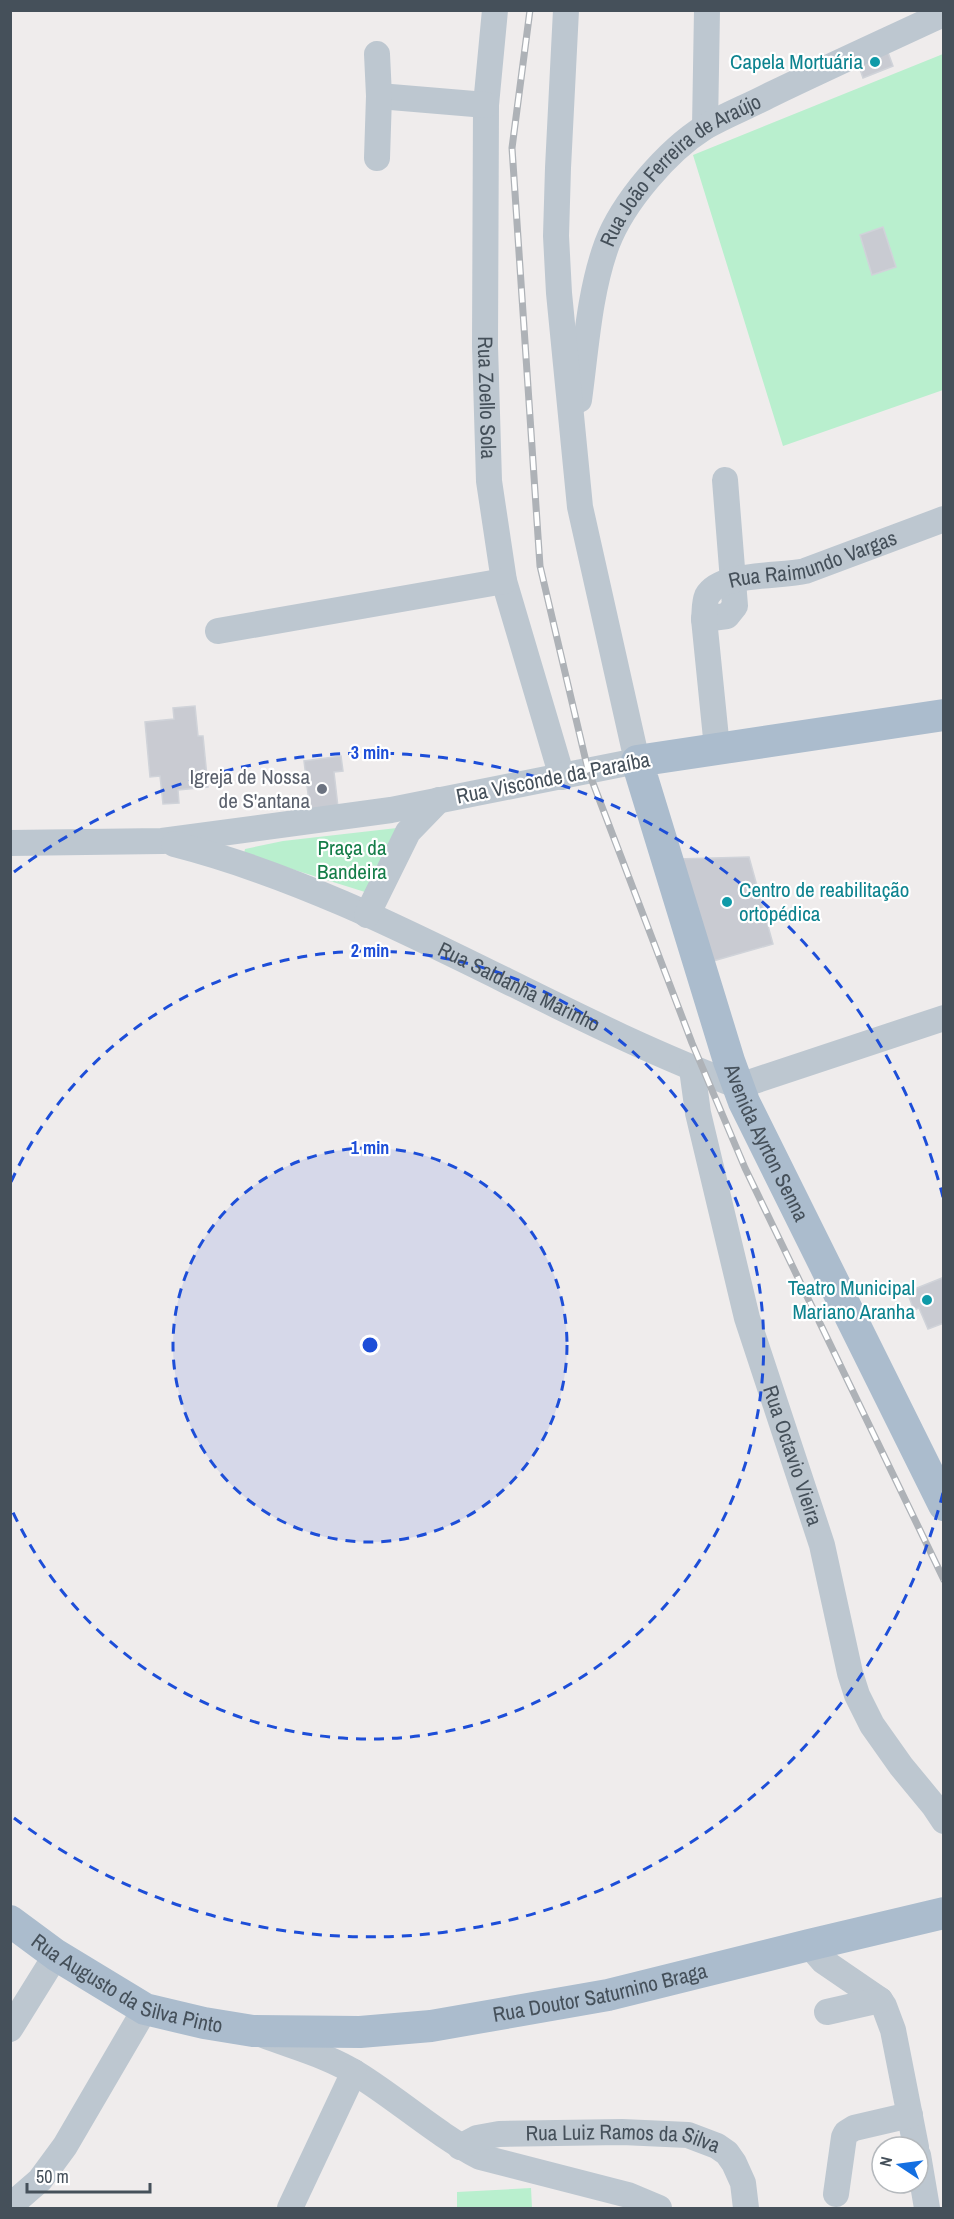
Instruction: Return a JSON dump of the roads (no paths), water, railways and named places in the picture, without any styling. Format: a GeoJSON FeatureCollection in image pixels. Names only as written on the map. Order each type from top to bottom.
{"type":"FeatureCollection","features":[{"type":"Feature","properties":{"kind":"main road","name":"Rua Visconde da Paraíba"},"geometry":{"type":"LineString","coordinates":[[637,761],[944,715]]}},
{"type":"Feature","properties":{"kind":"main road","name":"Avenida Ayrton Senna"},"geometry":{"type":"LineString","coordinates":[[637,761],[729,1061],[744,1102],[944,1505]]}},
{"type":"Feature","properties":{"kind":"main road","name":"Rua Doutor Saturnino Braga"},"geometry":{"type":"LineString","coordinates":[[253,2031],[360,2032],[442,2024],[608,1995],[944,1913]]}},
{"type":"Feature","properties":{"kind":"main road","name":"Rua Augusto da Silva Pinto"},"geometry":{"type":"LineString","coordinates":[[10,1921],[56,1955],[146,2009],[204,2023],[253,2031]]}},
{"type":"Feature","properties":{"kind":"street","name":"Rua Zoello Sola"},"geometry":{"type":"LineString","coordinates":[[495,10],[486,105],[485,346],[489,481],[504,581],[562,777]]}},
{"type":"Feature","properties":{"kind":"street"},"geometry":{"type":"LineString","coordinates":[[566,10],[556,236],[559,293],[580,507],[637,761]]}},
{"type":"Feature","properties":{"kind":"street"},"geometry":{"type":"LineString","coordinates":[[705,127],[707,10]]}},
{"type":"Feature","properties":{"kind":"street","name":"Rua João Ferreira de Araújo"},"geometry":{"type":"LineString","coordinates":[[573,441],[599,268],[608,242],[636,196],[656,170],[680,146],[705,127],[828,67],[940,18]]}},
{"type":"Feature","properties":{"kind":"street"},"geometry":{"type":"LineString","coordinates":[[376,158],[379,96],[377,54]]}},
{"type":"Feature","properties":{"kind":"street"},"geometry":{"type":"LineString","coordinates":[[379,96],[486,105]]}},
{"type":"Feature","properties":{"kind":"street"},"geometry":{"type":"LineString","coordinates":[[717,748],[704,619],[727,616],[734,610],[736,601],[725,480]]}},
{"type":"Feature","properties":{"kind":"street","name":"Rua Raimundo Vargas"},"geometry":{"type":"LineString","coordinates":[[734,579],[805,571],[944,519]]}},
{"type":"Feature","properties":{"kind":"street"},"geometry":{"type":"LineString","coordinates":[[218,631],[504,581]]}},
{"type":"Feature","properties":{"kind":"street","name":"Rua Visconde da Paraíba"},"geometry":{"type":"LineString","coordinates":[[162,841],[391,810],[637,761]]}},
{"type":"Feature","properties":{"kind":"street"},"geometry":{"type":"LineString","coordinates":[[367,915],[408,832],[439,800]]}},
{"type":"Feature","properties":{"kind":"street"},"geometry":{"type":"LineString","coordinates":[[391,810],[400,817],[408,832]]}},
{"type":"Feature","properties":{"kind":"street"},"geometry":{"type":"LineString","coordinates":[[10,843],[162,841]]}},
{"type":"Feature","properties":{"kind":"street","name":"Rua Saldanha Marinho"},"geometry":{"type":"LineString","coordinates":[[162,841],[257,868],[367,915],[692,1069],[739,1086]]}},
{"type":"Feature","properties":{"kind":"street"},"geometry":{"type":"LineString","coordinates":[[739,1086],[944,1018]]}},
{"type":"Feature","properties":{"kind":"street","name":"Rua Octavio Vieira"},"geometry":{"type":"LineString","coordinates":[[692,1069],[698,1113],[745,1307],[822,1545],[854,1684],[872,1725],[944,1821]]}},
{"type":"Feature","properties":{"kind":"street"},"geometry":{"type":"LineString","coordinates":[[809,1945],[823,1961],[879,2000],[884,2006],[893,2030],[914,2135]]}},
{"type":"Feature","properties":{"kind":"street"},"geometry":{"type":"LineString","coordinates":[[10,2029],[56,1955]]}},
{"type":"Feature","properties":{"kind":"street"},"geometry":{"type":"LineString","coordinates":[[826,2012],[879,2000]]}},
{"type":"Feature","properties":{"kind":"street"},"geometry":{"type":"LineString","coordinates":[[10,2206],[40,2180],[65,2146],[146,2009]]}},
{"type":"Feature","properties":{"kind":"street","name":"Rua Luiz Ramos da Silva"},"geometry":{"type":"LineString","coordinates":[[253,2031],[331,2060],[354,2072],[402,2102],[460,2147],[489,2160],[628,2195],[659,2208]]}},
{"type":"Feature","properties":{"kind":"street"},"geometry":{"type":"LineString","coordinates":[[290,2208],[354,2072]]}},
{"type":"Feature","properties":{"kind":"street"},"geometry":{"type":"LineString","coordinates":[[836,2194],[846,2133],[854,2128],[910,2115]]}},
{"type":"Feature","properties":{"kind":"street","name":"Rua Luiz Ramos da Silva"},"geometry":{"type":"LineString","coordinates":[[460,2147],[477,2138],[499,2134],[622,2132],[688,2135],[717,2145],[727,2153],[743,2183],[746,2208]]}},
{"type":"Feature","properties":{"kind":"railway"},"geometry":{"type":"LineString","coordinates":[[530,10],[512,148],[540,566],[588,770],[692,1043],[745,1168],[944,1580]]}},
{"type":"Feature","properties":{"kind":"place","name":"Capela Mortuária"},"geometry":{"type":"Point","coordinates":[875,62]}},
{"type":"Feature","properties":{"kind":"place","name":"Igreja de Nossa de S'antana"},"geometry":{"type":"Point","coordinates":[322,789]}},
{"type":"Feature","properties":{"kind":"place","name":"Centro de reabilitação ortopédica"},"geometry":{"type":"Point","coordinates":[727,902]}},
{"type":"Feature","properties":{"kind":"place","name":"Teatro Municipal Mariano Aranha"},"geometry":{"type":"Point","coordinates":[927,1300]}},
{"type":"Feature","properties":{"kind":"park label","name":"Praça da Bandeira"},"geometry":{"type":"Point","coordinates":[352,860]}}]}
